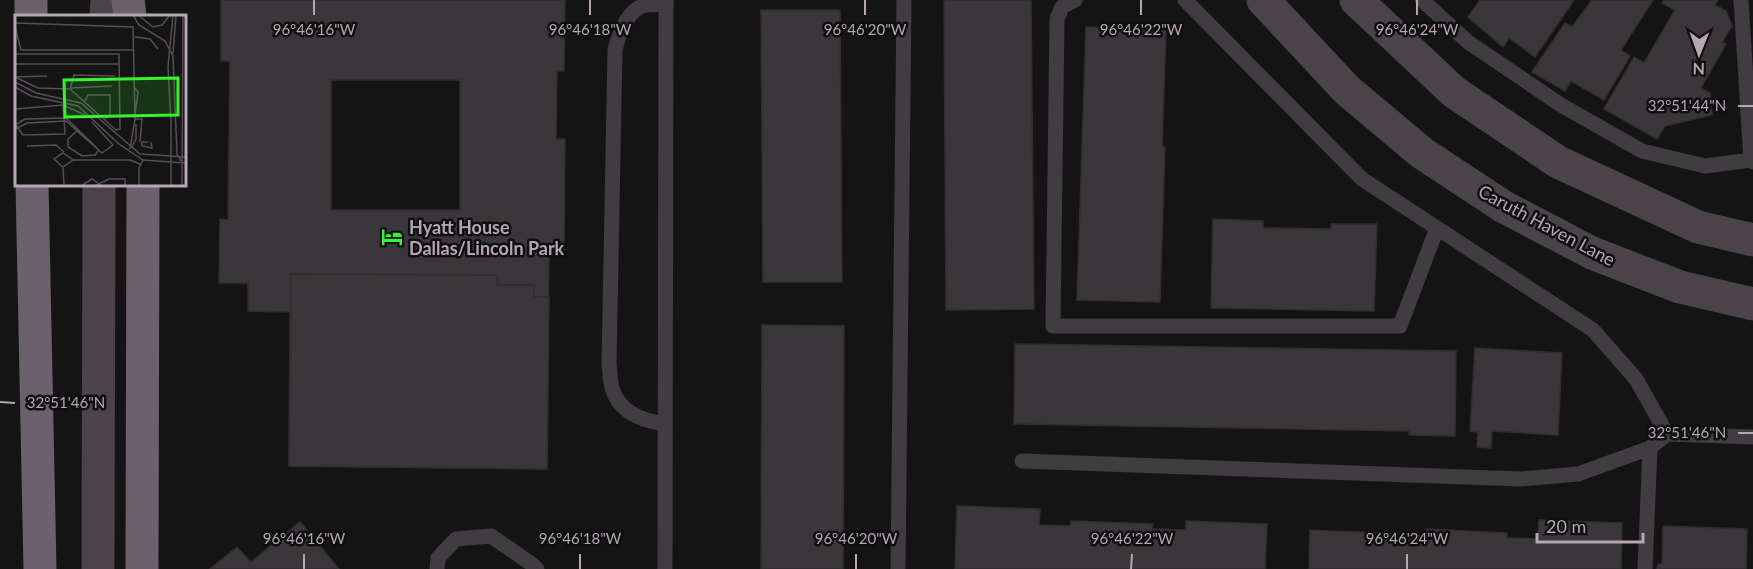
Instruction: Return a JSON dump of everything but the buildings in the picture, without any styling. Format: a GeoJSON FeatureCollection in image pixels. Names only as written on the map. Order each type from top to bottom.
{"type":"FeatureCollection","features":[{"type":"Feature","properties":{"kind":"highway"},"geometry":{"type":"LineString","coordinates":[[31,0],[32,15]]}},
{"type":"Feature","properties":{"kind":"highway"},"geometry":{"type":"LineString","coordinates":[[128,0],[130,15]]}},
{"type":"Feature","properties":{"kind":"highway"},"geometry":{"type":"LineString","coordinates":[[32,186],[40,569]]}},
{"type":"Feature","properties":{"kind":"highway"},"geometry":{"type":"LineString","coordinates":[[142,569],[143,186]]}},
{"type":"Feature","properties":{"kind":"main road"},"geometry":{"type":"LineString","coordinates":[[106,15],[107,0]]}},
{"type":"Feature","properties":{"kind":"main road","name":"Caruth Haven Lane"},"geometry":{"type":"LineString","coordinates":[[1263,0],[1347,90],[1422,153],[1504,207],[1593,253],[1680,287],[1753,304]]}},
{"type":"Feature","properties":{"kind":"main road"},"geometry":{"type":"LineString","coordinates":[[1356,0],[1454,92],[1558,162],[1698,227],[1753,240]]}},
{"type":"Feature","properties":{"kind":"main road"},"geometry":{"type":"LineString","coordinates":[[98,569],[99,186]]}},
{"type":"Feature","properties":{"kind":"lane"},"geometry":{"type":"LineString","coordinates":[[898,569],[904,0]]}},
{"type":"Feature","properties":{"kind":"lane"},"geometry":{"type":"LineString","coordinates":[[1075,0],[1062,7],[1057,19],[1053,326],[1400,326],[1437,228]]}},
{"type":"Feature","properties":{"kind":"lane"},"geometry":{"type":"LineString","coordinates":[[1185,0],[1362,179],[1593,330],[1636,379],[1667,434]]}},
{"type":"Feature","properties":{"kind":"lane"},"geometry":{"type":"LineString","coordinates":[[1422,0],[1468,42],[1561,105],[1642,151],[1705,166],[1752,161],[1741,0]]}},
{"type":"Feature","properties":{"kind":"lane"},"geometry":{"type":"LineString","coordinates":[[665,424],[650,422],[635,416],[620,405],[612,389],[609,364],[615,51],[624,24],[637,9],[666,2],[665,569]]}},
{"type":"Feature","properties":{"kind":"lane"},"geometry":{"type":"LineString","coordinates":[[1022,461],[1521,479],[1578,474],[1650,448],[1667,434],[1753,437]]}},
{"type":"Feature","properties":{"kind":"lane"},"geometry":{"type":"LineString","coordinates":[[1644,569],[1650,448]]}},
{"type":"Feature","properties":{"kind":"lane"},"geometry":{"type":"LineString","coordinates":[[437,569],[438,558],[456,539],[491,536],[537,569]]}},
{"type":"Feature","properties":{"kind":"place","name":"Hyatt House Dallas/Lincoln Park"},"geometry":{"type":"Point","coordinates":[392,237]}}]}
